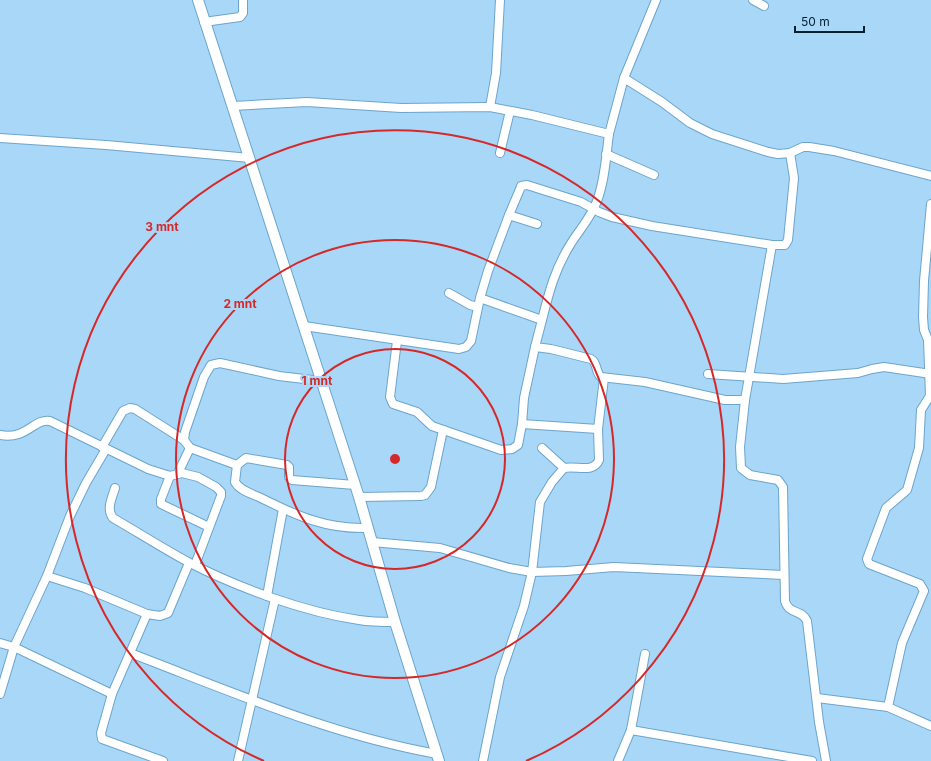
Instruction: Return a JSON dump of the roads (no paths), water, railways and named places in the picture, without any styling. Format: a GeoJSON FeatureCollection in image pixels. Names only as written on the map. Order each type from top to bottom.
{"type":"FeatureCollection","features":[{"type":"Feature","properties":{"kind":"street"},"geometry":{"type":"LineString","coordinates":[[198,0],[304,326],[320,381],[360,497],[367,528],[395,622],[438,758]]}},
{"type":"Feature","properties":{"kind":"street"},"geometry":{"type":"LineString","coordinates":[[204,22],[240,18],[243,13],[243,0]]}},
{"type":"Feature","properties":{"kind":"street"},"geometry":{"type":"LineString","coordinates":[[490,107],[496,73],[500,0]]}},
{"type":"Feature","properties":{"kind":"street"},"geometry":{"type":"LineString","coordinates":[[397,341],[390,397],[391,402],[395,405],[417,412],[432,426],[443,430],[507,450],[518,445],[522,424],[524,398],[552,280],[556,269],[571,243],[586,224],[598,200],[609,134],[624,78],[656,0]]}},
{"type":"Feature","properties":{"kind":"street"},"geometry":{"type":"LineString","coordinates":[[753,0],[764,6]]}},
{"type":"Feature","properties":{"kind":"street"},"geometry":{"type":"LineString","coordinates":[[624,78],[662,102],[690,123],[712,134],[768,152],[790,153],[803,147],[834,151],[931,176]]}},
{"type":"Feature","properties":{"kind":"street"},"geometry":{"type":"LineString","coordinates":[[233,106],[307,102],[401,108],[490,107],[609,134]]}},
{"type":"Feature","properties":{"kind":"street"},"geometry":{"type":"LineString","coordinates":[[500,153],[510,111]]}},
{"type":"Feature","properties":{"kind":"street"},"geometry":{"type":"LineString","coordinates":[[0,138],[106,145],[250,158]]}},
{"type":"Feature","properties":{"kind":"street"},"geometry":{"type":"LineString","coordinates":[[304,326],[397,341],[463,348],[471,342],[480,298],[488,271],[509,214],[520,189],[524,185],[581,202],[605,215],[652,226],[772,245],[785,245],[788,240],[794,178],[790,153]]}},
{"type":"Feature","properties":{"kind":"street"},"geometry":{"type":"LineString","coordinates":[[606,154],[654,175]]}},
{"type":"Feature","properties":{"kind":"street"},"geometry":{"type":"LineString","coordinates":[[888,707],[902,644],[924,591],[920,584],[869,564],[867,559],[886,508],[907,490],[918,448],[921,410],[930,396],[928,340],[924,330],[923,317],[931,204]]}},
{"type":"Feature","properties":{"kind":"street"},"geometry":{"type":"LineString","coordinates":[[509,214],[537,224]]}},
{"type":"Feature","properties":{"kind":"street"},"geometry":{"type":"LineString","coordinates":[[772,245],[754,339],[750,378],[745,400],[740,447],[741,468],[750,475],[778,480],[783,487],[785,547],[784,576],[786,606],[790,610],[802,615],[807,621],[819,722],[826,761]]}},
{"type":"Feature","properties":{"kind":"street"},"geometry":{"type":"LineString","coordinates":[[449,293],[470,305],[478,307]]}},
{"type":"Feature","properties":{"kind":"street"},"geometry":{"type":"LineString","coordinates":[[480,298],[542,320]]}},
{"type":"Feature","properties":{"kind":"street"},"geometry":{"type":"LineString","coordinates":[[535,347],[591,359],[595,363],[598,375],[604,378],[645,382],[725,400],[745,400]]}},
{"type":"Feature","properties":{"kind":"street"},"geometry":{"type":"LineString","coordinates":[[184,440],[185,432],[204,377],[211,365],[220,363],[279,376],[320,381]]}},
{"type":"Feature","properties":{"kind":"street"},"geometry":{"type":"LineString","coordinates":[[708,374],[783,379],[858,374],[879,367],[930,374]]}},
{"type":"Feature","properties":{"kind":"street"},"geometry":{"type":"LineString","coordinates":[[542,448],[564,468],[592,468],[598,464],[598,429],[604,378]]}},
{"type":"Feature","properties":{"kind":"street"},"geometry":{"type":"LineString","coordinates":[[0,694],[14,647],[48,576],[70,516],[124,411],[130,408],[135,409],[184,440],[190,448],[227,463],[237,465]]}},
{"type":"Feature","properties":{"kind":"street"},"geometry":{"type":"LineString","coordinates":[[0,435],[20,434],[47,420],[58,423],[104,448],[148,469],[198,477],[216,487],[221,492],[221,496],[209,527],[168,613],[160,616],[147,614],[85,588],[48,576]]}},
{"type":"Feature","properties":{"kind":"street"},"geometry":{"type":"LineString","coordinates":[[522,424],[598,429]]}},
{"type":"Feature","properties":{"kind":"street"},"geometry":{"type":"LineString","coordinates":[[360,497],[420,496],[428,492],[432,487],[443,430]]}},
{"type":"Feature","properties":{"kind":"street"},"geometry":{"type":"LineString","coordinates":[[190,448],[160,499],[161,504],[209,527]]}},
{"type":"Feature","properties":{"kind":"street"},"geometry":{"type":"LineString","coordinates":[[355,485],[309,482],[290,479],[289,468],[287,465],[246,458],[237,465],[234,475],[236,485],[307,520],[340,527],[367,528]]}},
{"type":"Feature","properties":{"kind":"street"},"geometry":{"type":"LineString","coordinates":[[483,761],[500,677],[524,606],[532,572],[540,502],[552,482],[564,468]]}},
{"type":"Feature","properties":{"kind":"street"},"geometry":{"type":"LineString","coordinates":[[115,488],[110,505],[111,515],[114,518],[192,564],[271,597],[339,617],[395,622]]}},
{"type":"Feature","properties":{"kind":"street"},"geometry":{"type":"LineString","coordinates":[[238,761],[253,699],[271,597],[283,509]]}},
{"type":"Feature","properties":{"kind":"street"},"geometry":{"type":"LineString","coordinates":[[372,542],[440,548],[509,568],[532,572],[614,567],[784,576]]}},
{"type":"Feature","properties":{"kind":"street"},"geometry":{"type":"LineString","coordinates":[[147,614],[112,694],[101,737],[106,742],[163,761]]}},
{"type":"Feature","properties":{"kind":"street"},"geometry":{"type":"LineString","coordinates":[[0,643],[14,647],[112,694]]}},
{"type":"Feature","properties":{"kind":"street"},"geometry":{"type":"LineString","coordinates":[[130,653],[350,734],[438,758]]}},
{"type":"Feature","properties":{"kind":"street"},"geometry":{"type":"LineString","coordinates":[[618,761],[631,730],[646,654]]}},
{"type":"Feature","properties":{"kind":"street"},"geometry":{"type":"LineString","coordinates":[[817,698],[888,707],[931,726]]}},
{"type":"Feature","properties":{"kind":"street"},"geometry":{"type":"LineString","coordinates":[[631,730],[812,761]]}}]}
